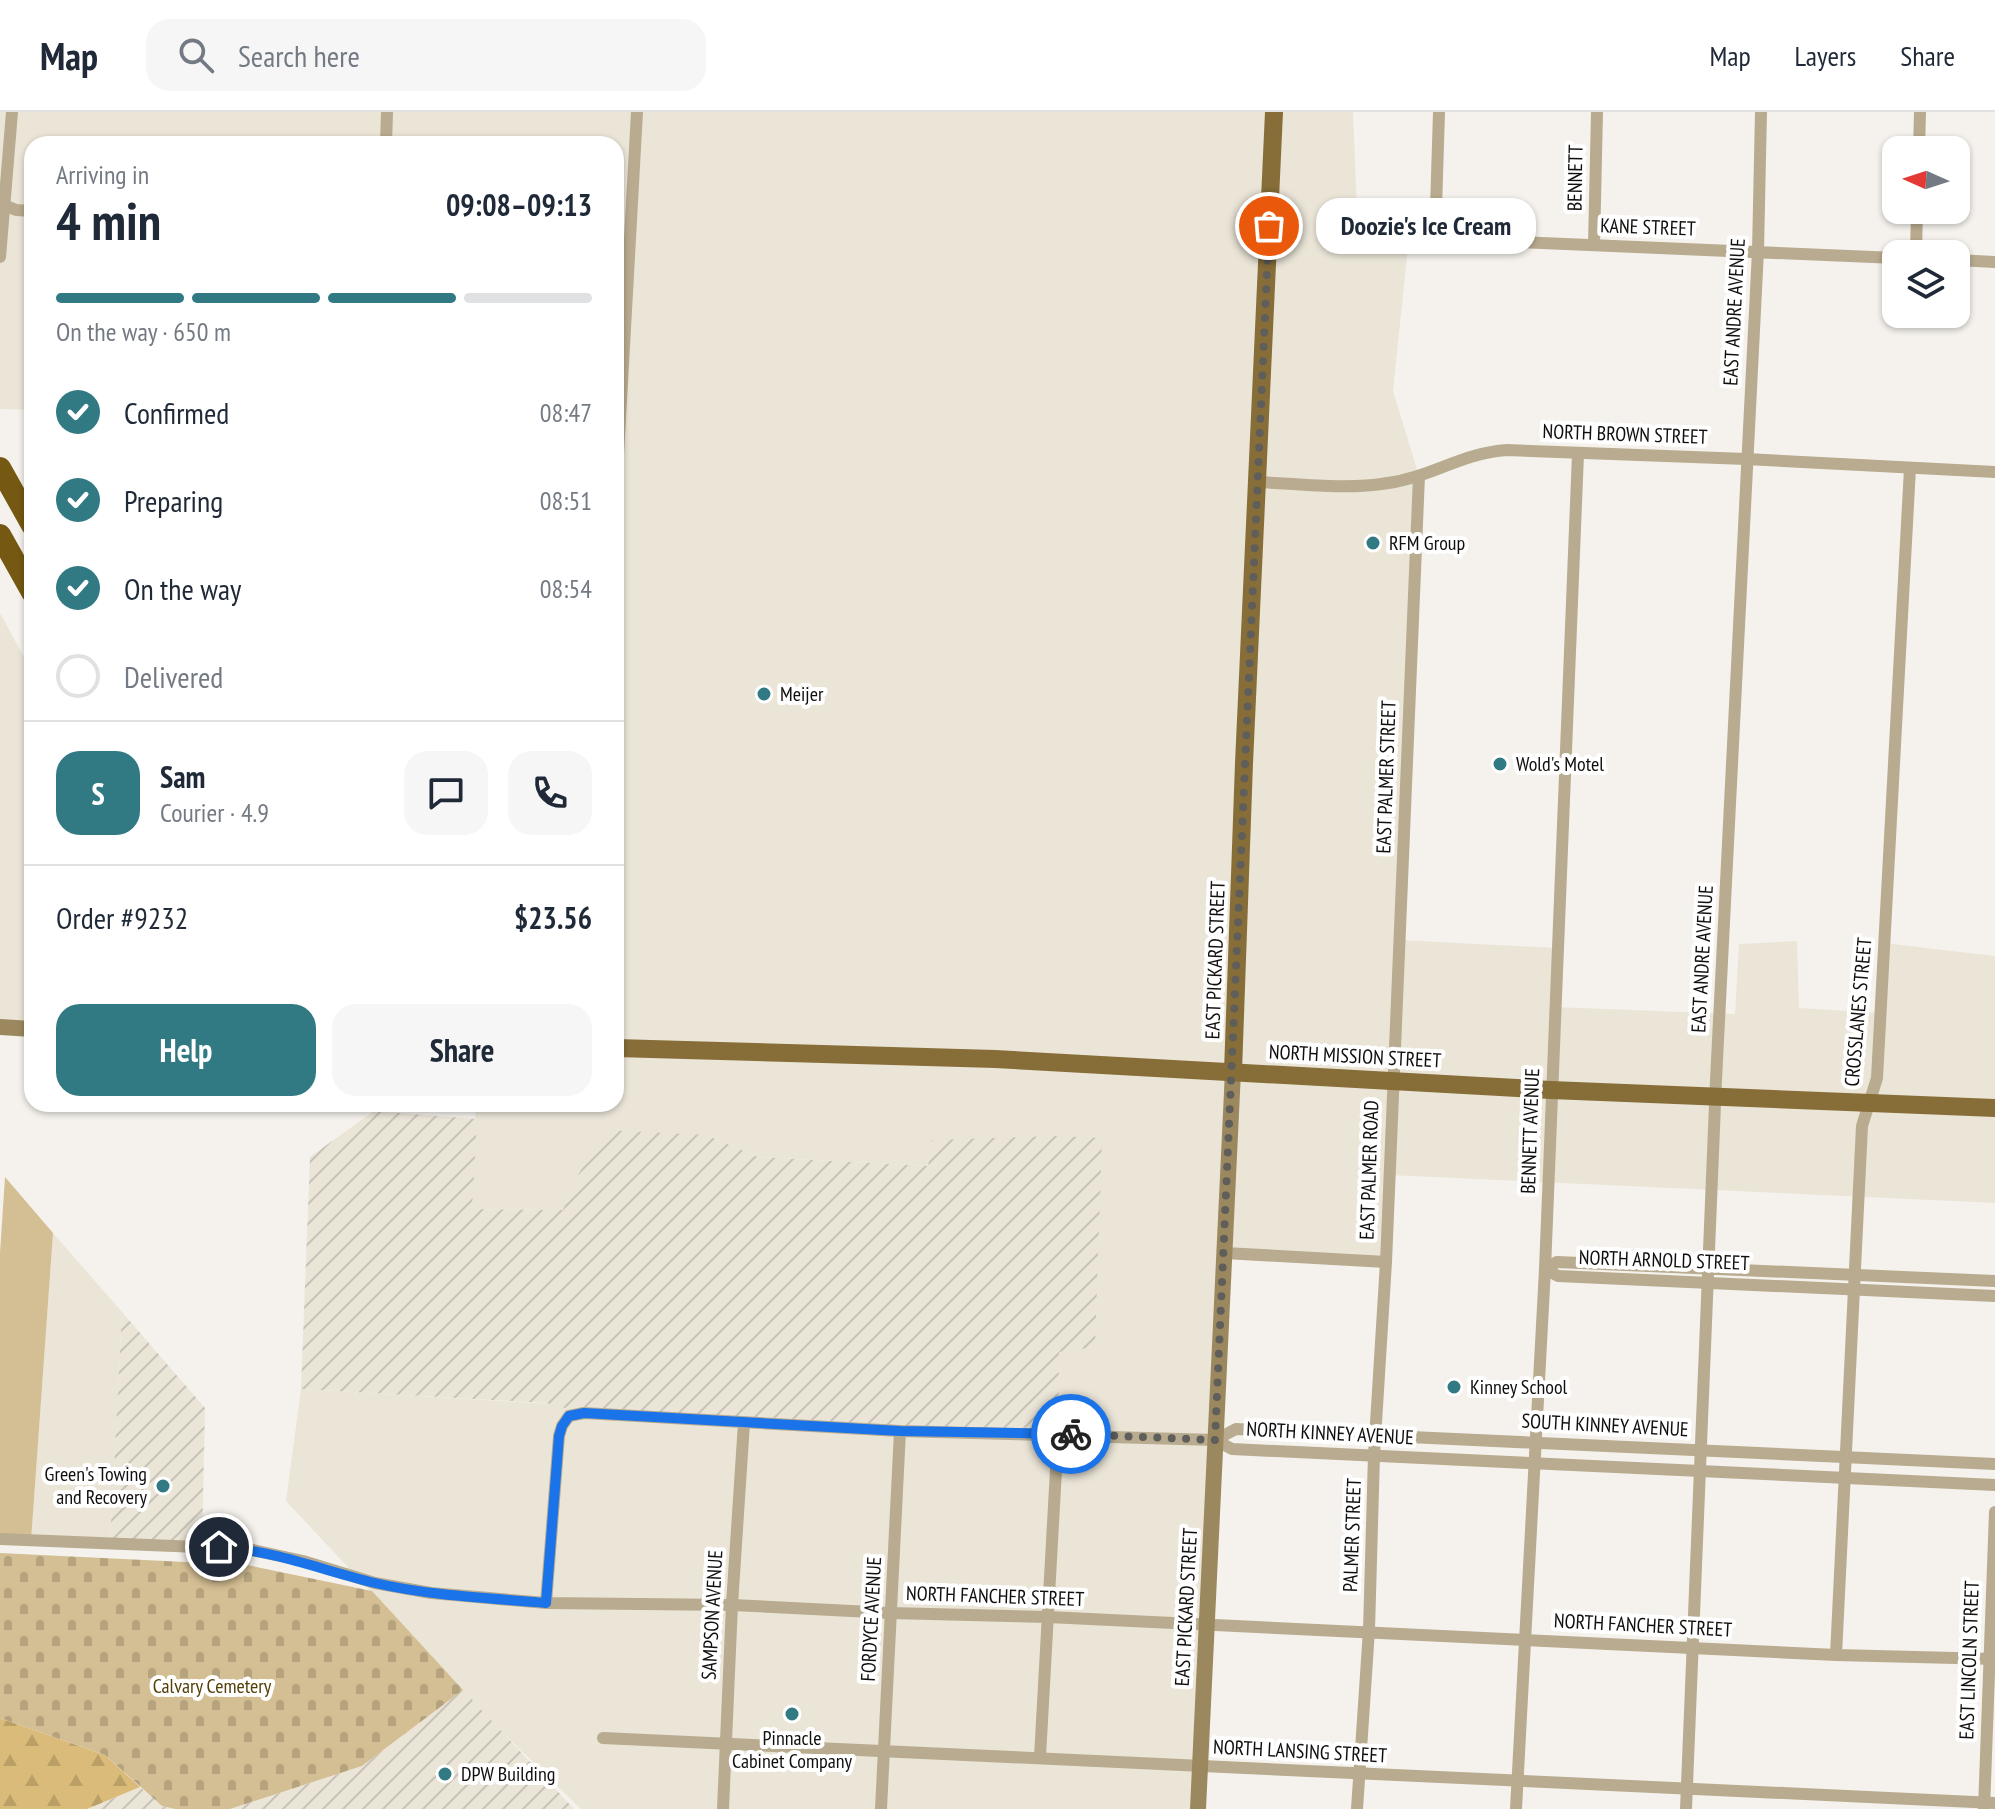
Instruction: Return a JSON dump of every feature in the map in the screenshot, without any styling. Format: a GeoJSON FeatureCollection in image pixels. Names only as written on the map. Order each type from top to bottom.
{"type":"FeatureCollection","features":[{"type":"Feature","properties":{"kind":"highway"},"geometry":{"type":"LineString","coordinates":[[0,468],[24,511]]}},
{"type":"Feature","properties":{"kind":"highway"},"geometry":{"type":"LineString","coordinates":[[0,535],[24,578]]}},
{"type":"Feature","properties":{"kind":"main road","name":"EAST PICKARD STREET"},"geometry":{"type":"LineString","coordinates":[[1198,1809],[1274,112]]}},
{"type":"Feature","properties":{"kind":"main road"},"geometry":{"type":"LineString","coordinates":[[0,1027],[24,1028]]}},
{"type":"Feature","properties":{"kind":"main road","name":"NORTH MISSION STREET"},"geometry":{"type":"LineString","coordinates":[[624,1048],[995,1059],[1551,1090],[1995,1108]]}},
{"type":"Feature","properties":{"kind":"street"},"geometry":{"type":"LineString","coordinates":[[0,257],[12,112]]}},
{"type":"Feature","properties":{"kind":"street"},"geometry":{"type":"LineString","coordinates":[[386,136],[387,112]]}},
{"type":"Feature","properties":{"kind":"street"},"geometry":{"type":"LineString","coordinates":[[624,347],[637,112]]}},
{"type":"Feature","properties":{"kind":"street","name":"KANE STREET"},"geometry":{"type":"LineString","coordinates":[[1439,112],[1436,208],[1446,234],[1468,240],[1882,257]]}},
{"type":"Feature","properties":{"kind":"street","name":"BENNETT"},"geometry":{"type":"LineString","coordinates":[[1594,245],[1597,112]]}},
{"type":"Feature","properties":{"kind":"street","name":"EAST ANDRE AVENUE"},"geometry":{"type":"LineString","coordinates":[[1686,1809],[1716,1097],[1758,251],[1761,112]]}},
{"type":"Feature","properties":{"kind":"street"},"geometry":{"type":"LineString","coordinates":[[1919,136],[1920,112]]}},
{"type":"Feature","properties":{"kind":"street"},"geometry":{"type":"LineString","coordinates":[[4,205],[24,210]]}},
{"type":"Feature","properties":{"kind":"street"},"geometry":{"type":"LineString","coordinates":[[1970,261],[1995,262]]}},
{"type":"Feature","properties":{"kind":"street","name":"NORTH BROWN STREET"},"geometry":{"type":"LineString","coordinates":[[1258,482],[1362,486],[1389,483],[1419,476],[1483,452],[1507,450],[1995,472]]}},
{"type":"Feature","properties":{"kind":"street","name":"BENNETT AVENUE"},"geometry":{"type":"LineString","coordinates":[[1516,1809],[1545,1269],[1578,454]]}},
{"type":"Feature","properties":{"kind":"street","name":"CROSSLANES STREET"},"geometry":{"type":"LineString","coordinates":[[1836,1655],[1862,1126],[1877,1078],[1910,468]]}},
{"type":"Feature","properties":{"kind":"street","name":"EAST PALMER STREET"},"geometry":{"type":"LineString","coordinates":[[1393,1080],[1419,476]]}},
{"type":"Feature","properties":{"kind":"street","name":"EAST PALMER ROAD"},"geometry":{"type":"LineString","coordinates":[[1386,1262],[1393,1080]]}},
{"type":"Feature","properties":{"kind":"street"},"geometry":{"type":"LineString","coordinates":[[1225,1253],[1386,1262]]}},
{"type":"Feature","properties":{"kind":"street","name":"PALMER STREET"},"geometry":{"type":"LineString","coordinates":[[1357,1809],[1369,1630],[1374,1455],[1386,1262]]}},
{"type":"Feature","properties":{"kind":"street","name":"NORTH ARNOLD STREET"},"geometry":{"type":"LineString","coordinates":[[1545,1269],[1557,1262],[1710,1267],[1995,1296]]}},
{"type":"Feature","properties":{"kind":"street","name":"NORTH ARNOLD STREET"},"geometry":{"type":"LineString","coordinates":[[1545,1269],[1558,1276],[1710,1283],[1995,1281]]}},
{"type":"Feature","properties":{"kind":"street","name":"NORTH KINNEY AVENUE"},"geometry":{"type":"LineString","coordinates":[[546,1603],[559,1436],[569,1416],[584,1413],[900,1431],[1215,1440],[1232,1449],[1995,1485]]}},
{"type":"Feature","properties":{"kind":"street","name":"SAMPSON AVENUE"},"geometry":{"type":"LineString","coordinates":[[723,1809],[744,1423]]}},
{"type":"Feature","properties":{"kind":"street","name":"SOUTH KINNEY AVENUE"},"geometry":{"type":"LineString","coordinates":[[1215,1440],[1236,1429],[1995,1464]]}},
{"type":"Feature","properties":{"kind":"street","name":"FORDYCE AVENUE"},"geometry":{"type":"LineString","coordinates":[[881,1809],[900,1431]]}},
{"type":"Feature","properties":{"kind":"street"},"geometry":{"type":"LineString","coordinates":[[1040,1757],[1058,1434]]}},
{"type":"Feature","properties":{"kind":"street","name":"EAST LINCOLN STREET"},"geometry":{"type":"LineString","coordinates":[[1988,1805],[1995,1512]]}},
{"type":"Feature","properties":{"kind":"street","name":"NORTH FANCHER STREET"},"geometry":{"type":"LineString","coordinates":[[0,1539],[248,1549],[303,1561],[375,1583],[431,1593],[546,1603],[732,1605],[1048,1617],[1369,1630],[1836,1655],[1992,1659]]}},
{"type":"Feature","properties":{"kind":"street","name":"NORTH LANSING STREET"},"geometry":{"type":"LineString","coordinates":[[603,1738],[1040,1757],[1517,1783],[1687,1787],[1988,1805]]}},
{"type":"Feature","properties":{"kind":"shaded area"},"geometry":{"type":"Polygon","coordinates":[[[0,112],[1353,112],[1358,233],[1408,247],[1393,391],[1419,476],[1399,940],[1557,948],[1555,1007],[1735,1014],[1739,944],[1797,941],[1799,1008],[1880,1013],[1884,943],[1995,956],[1995,1203],[1389,1175],[1386,1262],[1225,1253],[1198,1809],[581,1809],[503,1733],[286,1501],[301,1389],[1057,1434],[1059,1351],[1095,1347],[932,1141],[928,1166],[758,1157],[706,1135],[572,1186],[564,1210],[471,1209],[476,1112],[624,1112],[624,136],[24,136],[24,410],[0,409],[0,112]]]}},
{"type":"Feature","properties":{"kind":"shaded area"},"geometry":{"type":"Polygon","coordinates":[[[0,613],[24,657],[24,1028],[0,1027],[0,613]]]}},
{"type":"Feature","properties":{"kind":"shaded area"},"geometry":{"type":"Polygon","coordinates":[[[373,1112],[477,1119],[472,1209],[563,1210],[572,1186],[603,1130],[706,1135],[758,1157],[928,1166],[932,1140],[1054,1136],[1102,1138],[1095,1347],[1059,1352],[1058,1434],[584,1413],[546,1403],[301,1389],[310,1157],[373,1112]]]}},
{"type":"Feature","properties":{"kind":"shaded area"},"geometry":{"type":"Polygon","coordinates":[[[53,1233],[122,1312],[110,1543],[31,1541],[53,1233]]]}},
{"type":"Feature","properties":{"kind":"shaded area"},"geometry":{"type":"Polygon","coordinates":[[[122,1312],[205,1408],[202,1546],[110,1543],[122,1312]]]}},
{"type":"Feature","properties":{"kind":"shaded area"},"geometry":{"type":"Polygon","coordinates":[[[463,1690],[574,1809],[230,1809],[362,1766],[463,1690]]]}},
{"type":"Feature","properties":{"kind":"shaded area"},"geometry":{"type":"Polygon","coordinates":[[[140,1787],[162,1806],[175,1809],[87,1809],[140,1787]]]}},
{"type":"Feature","properties":{"kind":"green space"},"geometry":{"type":"Polygon","coordinates":[[[5,1177],[53,1233],[31,1541],[0,1540],[0,1253],[5,1177]]]}},
{"type":"Feature","properties":{"kind":"green space","name":"Calvary Cemetery"},"geometry":{"type":"Polygon","coordinates":[[[0,1553],[247,1565],[372,1591],[463,1690],[362,1766],[230,1809],[175,1809],[162,1806],[105,1755],[0,1718],[0,1553]]]}},
{"type":"Feature","properties":{"kind":"green space"},"geometry":{"type":"Polygon","coordinates":[[[0,1718],[105,1755],[140,1787],[87,1809],[0,1809],[0,1718]]]}},
{"type":"Feature","properties":{"kind":"way so far"},"geometry":{"type":"LineString","coordinates":[[1071,1434],[1215,1440],[1269,226]]}},
{"type":"Feature","properties":{"kind":"place","name":"Doozie's Ice Cream"},"geometry":{"type":"Point","coordinates":[1269,226]}},
{"type":"Feature","properties":{"kind":"place","name":"RFM Group"},"geometry":{"type":"Point","coordinates":[1373,543]}},
{"type":"Feature","properties":{"kind":"place","name":"Meijer"},"geometry":{"type":"Point","coordinates":[764,694]}},
{"type":"Feature","properties":{"kind":"place","name":"Wold's Motel"},"geometry":{"type":"Point","coordinates":[1500,764]}},
{"type":"Feature","properties":{"kind":"place","name":"Kinney School"},"geometry":{"type":"Point","coordinates":[1454,1387]}},
{"type":"Feature","properties":{"kind":"place","name":"Green's Towing and Recovery"},"geometry":{"type":"Point","coordinates":[163,1486]}},
{"type":"Feature","properties":{"kind":"place","name":"Pinnacle Cabinet Company"},"geometry":{"type":"Point","coordinates":[792,1714]}},
{"type":"Feature","properties":{"kind":"place","name":"DPW Building"},"geometry":{"type":"Point","coordinates":[445,1774]}},
{"type":"Feature","properties":{"kind":"route"},"geometry":{"type":"LineString","coordinates":[[219,1547],[248,1549],[303,1561],[375,1583],[431,1593],[546,1603],[559,1436],[569,1416],[584,1413],[900,1431],[1071,1434]]}}]}
